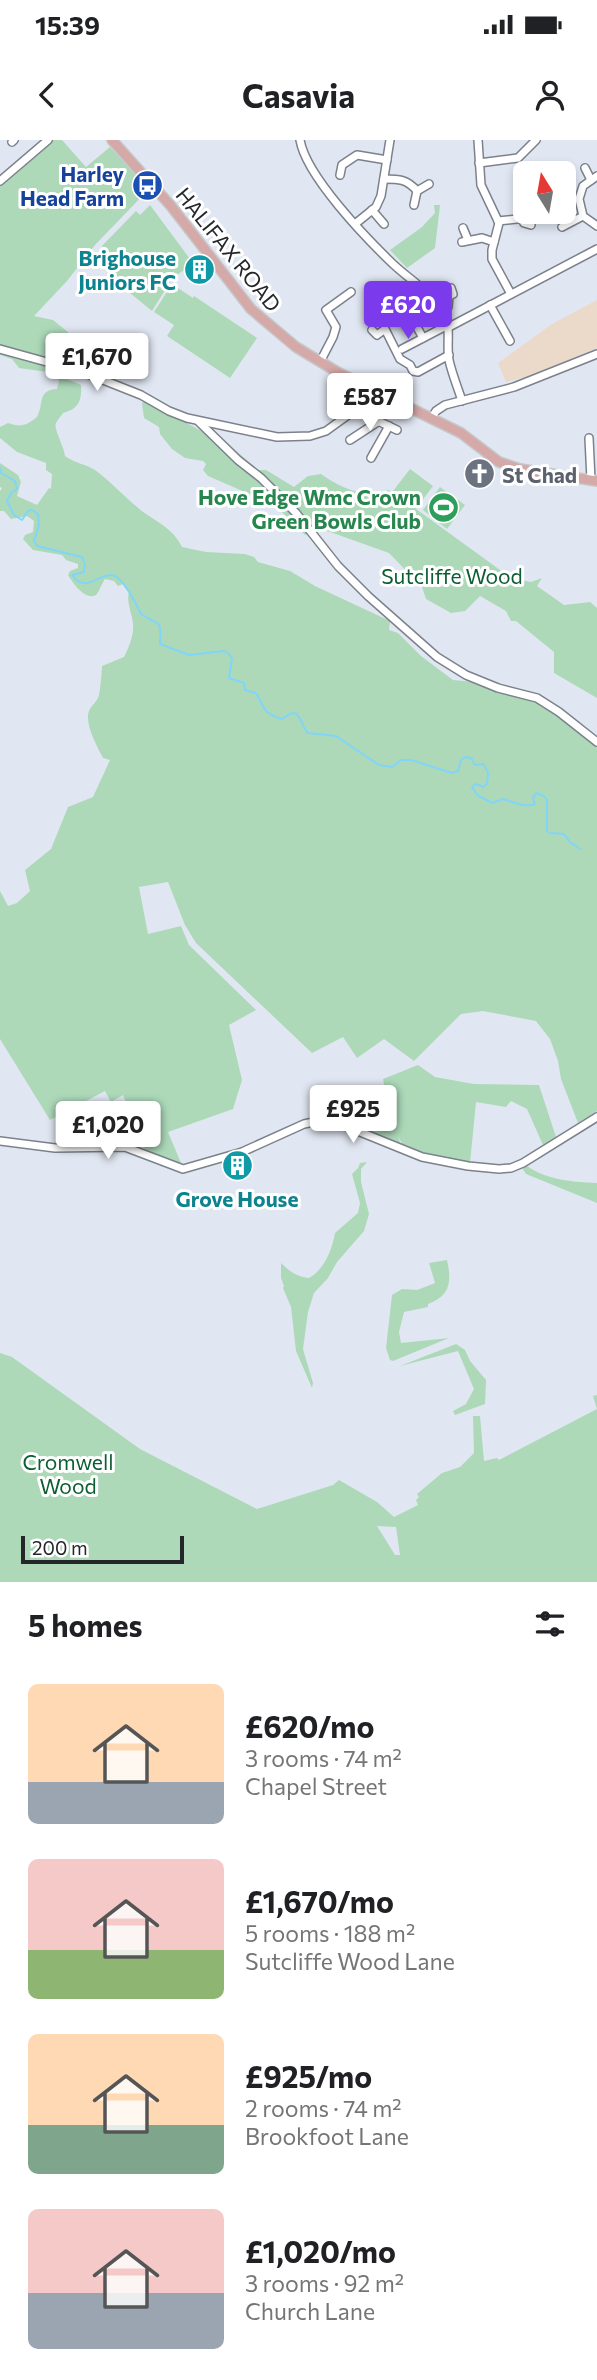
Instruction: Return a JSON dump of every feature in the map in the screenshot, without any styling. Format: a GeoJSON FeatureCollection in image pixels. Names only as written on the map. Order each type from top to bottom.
{"type":"FeatureCollection","features":[{"type":"Feature","properties":{"kind":"main road","name":"HALIFAX ROAD"},"geometry":{"type":"LineString","coordinates":[[112,140],[171,206],[251,309],[268,325],[320,362],[461,433],[499,462],[520,469],[594,481]]}},
{"type":"Feature","properties":{"kind":"street"},"geometry":{"type":"LineString","coordinates":[[0,181],[48,140]]}},
{"type":"Feature","properties":{"kind":"street"},"geometry":{"type":"LineString","coordinates":[[300,140],[310,168],[355,224],[393,264],[433,298],[443,312],[449,326],[449,355],[462,401]]}},
{"type":"Feature","properties":{"kind":"street"},"geometry":{"type":"LineString","coordinates":[[355,224],[372,210],[381,196],[390,140]]}},
{"type":"Feature","properties":{"kind":"street"},"geometry":{"type":"LineString","coordinates":[[478,140],[481,185],[498,221],[492,260],[511,294]]}},
{"type":"Feature","properties":{"kind":"street"},"geometry":{"type":"LineString","coordinates":[[479,163],[518,158],[539,140]]}},
{"type":"Feature","properties":{"kind":"street"},"geometry":{"type":"LineString","coordinates":[[340,176],[346,156],[387,160]]}},
{"type":"Feature","properties":{"kind":"street"},"geometry":{"type":"LineString","coordinates":[[585,168],[594,178],[583,186],[579,209],[583,216],[597,226]]}},
{"type":"Feature","properties":{"kind":"street"},"geometry":{"type":"LineString","coordinates":[[384,179],[402,179],[417,191]]}},
{"type":"Feature","properties":{"kind":"street"},"geometry":{"type":"LineString","coordinates":[[414,205],[417,191],[429,184]]}},
{"type":"Feature","properties":{"kind":"street"},"geometry":{"type":"LineString","coordinates":[[372,210],[384,224]]}},
{"type":"Feature","properties":{"kind":"street"},"geometry":{"type":"LineString","coordinates":[[562,227],[583,216]]}},
{"type":"Feature","properties":{"kind":"street"},"geometry":{"type":"LineString","coordinates":[[498,221],[513,219]]}},
{"type":"Feature","properties":{"kind":"street"},"geometry":{"type":"LineString","coordinates":[[463,228],[465,241],[482,238],[494,242]]}},
{"type":"Feature","properties":{"kind":"street"},"geometry":{"type":"LineString","coordinates":[[402,349],[597,249]]}},
{"type":"Feature","properties":{"kind":"street"},"geometry":{"type":"LineString","coordinates":[[443,312],[448,307],[449,296],[453,294],[451,288]]}},
{"type":"Feature","properties":{"kind":"street"},"geometry":{"type":"LineString","coordinates":[[320,362],[333,337],[335,327],[323,311],[351,292]]}},
{"type":"Feature","properties":{"kind":"street"},"geometry":{"type":"LineString","coordinates":[[490,305],[510,341]]}},
{"type":"Feature","properties":{"kind":"street"},"geometry":{"type":"LineString","coordinates":[[408,323],[413,320],[423,338]]}},
{"type":"Feature","properties":{"kind":"street"},"geometry":{"type":"LineString","coordinates":[[372,330],[377,335],[385,329],[400,359],[410,365],[412,371],[418,372],[449,355]]}},
{"type":"Feature","properties":{"kind":"street"},"geometry":{"type":"LineString","coordinates":[[0,349],[83,372],[141,395],[169,411],[198,421],[288,438],[326,431],[365,401],[371,389]]}},
{"type":"Feature","properties":{"kind":"street"},"geometry":{"type":"LineString","coordinates":[[432,417],[445,405],[514,387],[597,354]]}},
{"type":"Feature","properties":{"kind":"street"},"geometry":{"type":"LineString","coordinates":[[355,410],[393,428],[371,458]]}},
{"type":"Feature","properties":{"kind":"street"},"geometry":{"type":"LineString","coordinates":[[198,421],[296,513],[338,566],[436,657],[466,675],[498,688],[537,698],[597,743]]}},
{"type":"Feature","properties":{"kind":"street"},"geometry":{"type":"LineString","coordinates":[[351,440],[379,421]]}},
{"type":"Feature","properties":{"kind":"street"},"geometry":{"type":"LineString","coordinates":[[589,438],[594,481]]}},
{"type":"Feature","properties":{"kind":"street"},"geometry":{"type":"LineString","coordinates":[[0,1141],[55,1148],[125,1147],[183,1169],[242,1152],[304,1124],[328,1119],[422,1157],[468,1166],[510,1168],[523,1163],[597,1116]]}},
{"type":"Feature","properties":{"kind":"shaded area"},"geometry":{"type":"Polygon","coordinates":[[[597,300],[597,348],[529,376],[506,382],[498,363],[552,324],[597,300]]]}},
{"type":"Feature","properties":{"kind":"green space"},"geometry":{"type":"Polygon","coordinates":[[[50,140],[62,140],[86,167],[110,147],[149,189],[95,245],[67,281],[34,316],[53,320],[69,333],[83,339],[96,338],[114,342],[143,363],[130,372],[96,355],[87,377],[68,372],[67,379],[81,385],[81,391],[78,404],[63,413],[56,423],[65,456],[101,474],[137,507],[168,529],[182,547],[206,552],[245,554],[254,557],[258,562],[290,571],[315,586],[390,621],[389,630],[398,633],[421,656],[453,680],[474,682],[506,694],[531,699],[553,710],[597,746],[597,1111],[578,1123],[561,1079],[550,1039],[536,1021],[483,1011],[461,1014],[414,1061],[384,1039],[357,1058],[343,1037],[312,1053],[196,943],[185,925],[168,882],[139,887],[148,934],[181,926],[189,945],[256,1010],[229,1025],[242,1080],[233,1109],[168,1132],[181,1163],[163,1160],[144,1148],[123,1095],[111,1102],[105,1091],[50,1120],[0,1039],[0,891],[8,906],[17,903],[30,891],[25,870],[51,849],[68,807],[93,797],[110,760],[103,758],[93,737],[88,720],[89,712],[99,695],[102,666],[124,657],[133,628],[129,592],[123,584],[118,586],[114,581],[105,579],[96,595],[88,596],[68,575],[70,571],[78,568],[78,564],[66,560],[62,555],[33,550],[23,539],[25,535],[33,532],[34,521],[27,516],[11,519],[4,511],[0,511],[0,463],[18,475],[21,482],[17,496],[37,505],[49,488],[51,489],[52,474],[46,470],[46,463],[17,452],[0,438],[0,427],[8,423],[24,425],[37,417],[42,398],[46,392],[57,389],[59,381],[55,373],[19,368],[12,359],[0,355],[0,183],[50,140]]]}},
{"type":"Feature","properties":{"kind":"green space"},"geometry":{"type":"Polygon","coordinates":[[[150,205],[193,263],[172,279],[152,311],[113,279],[117,274],[102,256],[102,246],[136,211],[140,215],[150,205]]]}},
{"type":"Feature","properties":{"kind":"green space"},"geometry":{"type":"Polygon","coordinates":[[[434,205],[440,205],[435,248],[407,268],[390,250],[422,227],[435,213],[434,205]]]}},
{"type":"Feature","properties":{"kind":"green space"},"geometry":{"type":"Polygon","coordinates":[[[172,284],[257,338],[230,378],[167,336],[174,325],[154,312],[172,284]]]}},
{"type":"Feature","properties":{"kind":"green space","name":"Sutcliffe Wood"},"geometry":{"type":"Polygon","coordinates":[[[144,399],[212,437],[217,434],[258,470],[266,470],[294,487],[308,476],[321,474],[360,493],[391,491],[412,507],[393,491],[410,469],[433,486],[416,509],[511,578],[531,582],[542,578],[537,586],[564,605],[590,602],[597,608],[597,698],[554,673],[554,652],[516,621],[511,621],[506,611],[480,596],[465,611],[451,613],[426,599],[422,587],[389,553],[319,528],[305,535],[279,509],[208,476],[203,470],[206,464],[203,461],[185,458],[172,449],[160,434],[159,427],[144,418],[144,399]]]}},
{"type":"Feature","properties":{"kind":"green space","name":"Hove Edge Wmc Crown Green Bowls Club"},"geometry":{"type":"Polygon","coordinates":[[[440,487],[465,505],[447,529],[423,510],[440,487]]]}},
{"type":"Feature","properties":{"kind":"green space"},"geometry":{"type":"Polygon","coordinates":[[[418,1065],[435,1077],[474,1084],[539,1085],[556,1137],[543,1145],[527,1109],[511,1101],[506,1107],[476,1102],[470,1163],[404,1148],[398,1136],[402,1148],[353,1126],[351,1111],[389,1110],[383,1079],[418,1065]]]}},
{"type":"Feature","properties":{"kind":"green space"},"geometry":{"type":"Polygon","coordinates":[[[367,1162],[361,1169],[361,1182],[369,1214],[364,1231],[314,1293],[308,1312],[303,1349],[312,1388],[296,1351],[291,1307],[281,1278],[281,1263],[294,1273],[309,1278],[319,1270],[329,1253],[335,1233],[358,1213],[360,1203],[352,1174],[360,1163],[367,1162]]]}},
{"type":"Feature","properties":{"kind":"green space"},"geometry":{"type":"Polygon","coordinates":[[[527,1166],[552,1177],[597,1183],[597,1203],[526,1174],[522,1168],[527,1166]]]}},
{"type":"Feature","properties":{"kind":"green space"},"geometry":{"type":"Polygon","coordinates":[[[447,1260],[449,1281],[445,1292],[428,1304],[428,1307],[404,1312],[399,1332],[401,1343],[449,1338],[390,1360],[386,1348],[392,1295],[402,1289],[417,1290],[435,1283],[429,1263],[447,1260]]]}},
{"type":"Feature","properties":{"kind":"green space"},"geometry":{"type":"Polygon","coordinates":[[[456,1344],[465,1350],[470,1361],[486,1380],[485,1404],[455,1415],[453,1411],[466,1404],[474,1389],[458,1351],[400,1366],[456,1344]]]}},
{"type":"Feature","properties":{"kind":"green space","name":"Cromwell Wood"},"geometry":{"type":"Polygon","coordinates":[[[0,1353],[12,1357],[140,1449],[257,1509],[333,1485],[339,1480],[377,1502],[394,1517],[418,1505],[417,1494],[442,1473],[460,1467],[474,1453],[473,1416],[480,1416],[484,1461],[497,1458],[499,1460],[597,1409],[597,1582],[0,1582],[0,1353]],[[377,1526],[395,1555],[400,1555],[396,1527],[377,1526]]]}},
{"type":"Feature","properties":{"kind":"waterway"},"geometry":{"type":"LineString","coordinates":[[0,468],[1,473],[15,481],[17,489],[7,501],[14,515],[22,520],[28,511],[32,510],[38,514],[39,526],[34,541],[37,546],[82,557],[84,572],[72,575],[82,583],[107,575],[120,580],[141,614],[160,627],[160,644],[189,655],[224,651],[232,659],[229,678],[244,683],[245,690],[256,693],[267,712],[282,719],[296,714],[308,733],[336,736],[379,765],[392,767],[401,760],[411,760],[452,773],[458,771],[461,760],[465,757],[471,758],[475,765],[483,764],[488,772],[487,784],[483,787],[476,784],[472,787],[477,795],[492,803],[503,799],[527,805],[535,804],[533,798],[536,793],[544,796],[547,800],[547,831],[564,834],[580,849]]}},
{"type":"Feature","properties":{"kind":"place","name":"Harley Head Farm"},"geometry":{"type":"Point","coordinates":[147,185]}},
{"type":"Feature","properties":{"kind":"place","name":"Brighouse Juniors FC"},"geometry":{"type":"Point","coordinates":[199,269]}},
{"type":"Feature","properties":{"kind":"place","name":"St Chad"},"geometry":{"type":"Point","coordinates":[479,474]}},
{"type":"Feature","properties":{"kind":"place","name":"Hove Edge Wmc Crown Green Bowls Club"},"geometry":{"type":"Point","coordinates":[444,508]}},
{"type":"Feature","properties":{"kind":"place","name":"Grove House"},"geometry":{"type":"Point","coordinates":[237,1166]}}]}
